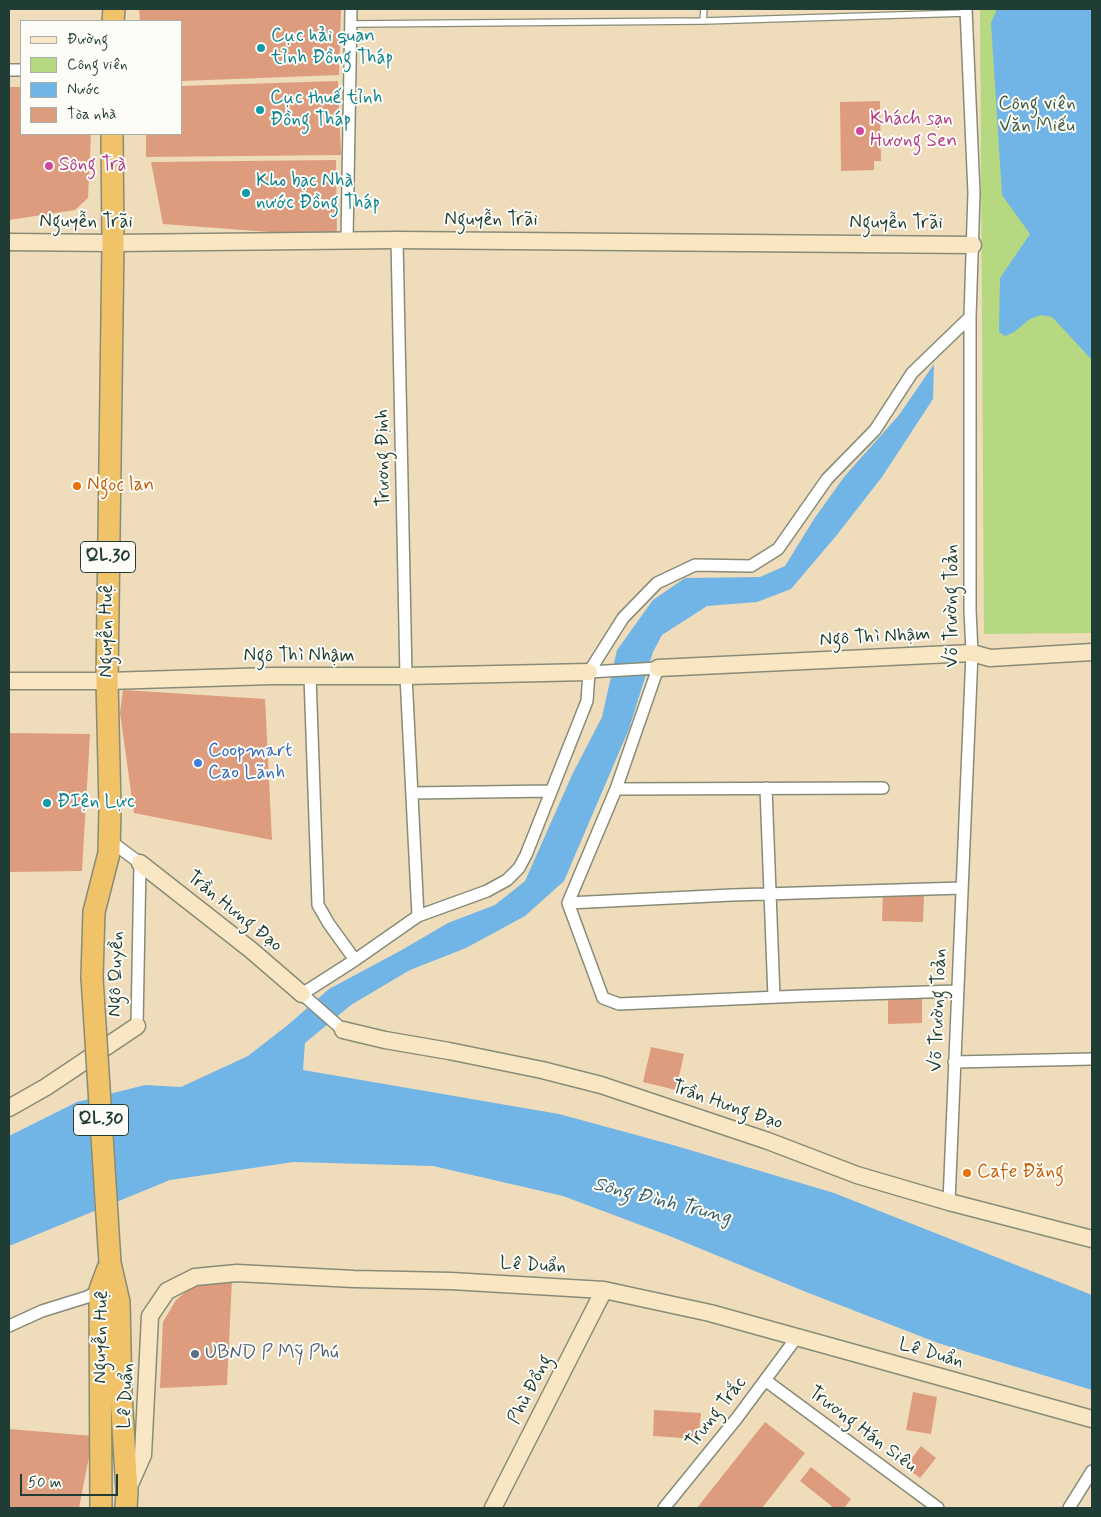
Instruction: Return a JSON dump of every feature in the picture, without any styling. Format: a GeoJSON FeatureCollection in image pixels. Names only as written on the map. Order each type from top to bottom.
{"type":"FeatureCollection","features":[{"type":"Feature","properties":{"kind":"highway","name":"Nguyễn Huệ"},"geometry":{"type":"LineString","coordinates":[[112,135],[113,243],[107,681],[110,755],[109,853],[94,912],[92,977],[110,1263],[119,1302],[121,1395],[127,1500]]}},
{"type":"Feature","properties":{"kind":"highway","name":"Nguyễn Huệ"},"geometry":{"type":"LineString","coordinates":[[101,1508],[100,1290],[110,1263]]}},
{"type":"Feature","properties":{"kind":"street"},"geometry":{"type":"LineString","coordinates":[[347,240],[351,9]]}},
{"type":"Feature","properties":{"kind":"street","name":"Võ Trường Toản"},"geometry":{"type":"LineString","coordinates":[[949,1202],[972,653],[970,610],[970,317],[974,193],[966,11]]}},
{"type":"Feature","properties":{"kind":"street","name":"Nguyễn Trãi"},"geometry":{"type":"LineString","coordinates":[[9,242],[113,243],[397,240],[972,245]]}},
{"type":"Feature","properties":{"kind":"street","name":"Trương Định"},"geometry":{"type":"LineString","coordinates":[[397,240],[406,676],[418,916]]}},
{"type":"Feature","properties":{"kind":"street"},"geometry":{"type":"LineString","coordinates":[[343,1030],[302,994],[418,916],[487,892],[507,880],[519,868],[526,855],[587,701],[589,672],[623,618],[657,584],[695,565],[751,566],[778,549],[828,479],[875,430],[912,373],[970,317]]}},
{"type":"Feature","properties":{"kind":"street","name":"Ngô Thì Nhậm"},"geometry":{"type":"LineString","coordinates":[[658,668],[972,653],[990,658],[1092,652]]}},
{"type":"Feature","properties":{"kind":"street"},"geometry":{"type":"LineString","coordinates":[[589,672],[658,668],[616,789],[568,903],[603,998],[619,1004],[957,991]]}},
{"type":"Feature","properties":{"kind":"street","name":"Ngô Thì Nhậm"},"geometry":{"type":"LineString","coordinates":[[9,681],[107,681],[272,676],[406,676],[589,672]]}},
{"type":"Feature","properties":{"kind":"street"},"geometry":{"type":"LineString","coordinates":[[310,676],[318,905],[355,960]]}},
{"type":"Feature","properties":{"kind":"street"},"geometry":{"type":"LineString","coordinates":[[766,788],[774,997]]}},
{"type":"Feature","properties":{"kind":"street"},"geometry":{"type":"LineString","coordinates":[[616,789],[884,788]]}},
{"type":"Feature","properties":{"kind":"street"},"geometry":{"type":"LineString","coordinates":[[412,793],[551,791]]}},
{"type":"Feature","properties":{"kind":"street"},"geometry":{"type":"LineString","coordinates":[[109,840],[140,863]]}},
{"type":"Feature","properties":{"kind":"street","name":"Trần Hưng Đạo"},"geometry":{"type":"LineString","coordinates":[[140,863],[251,950],[302,994]]}},
{"type":"Feature","properties":{"kind":"street","name":"Ngô Quyền"},"geometry":{"type":"LineString","coordinates":[[9,1108],[46,1087],[137,1026],[140,863]]}},
{"type":"Feature","properties":{"kind":"street"},"geometry":{"type":"LineString","coordinates":[[568,903],[962,888]]}},
{"type":"Feature","properties":{"kind":"street","name":"Trần Hưng Đạo"},"geometry":{"type":"LineString","coordinates":[[343,1030],[385,1040],[532,1068],[601,1085],[768,1141],[857,1175],[949,1202],[1092,1239]]}},
{"type":"Feature","properties":{"kind":"street"},"geometry":{"type":"LineString","coordinates":[[954,1062],[1092,1059]]}},
{"type":"Feature","properties":{"kind":"street","name":"Lê Duẩn"},"geometry":{"type":"LineString","coordinates":[[127,1500],[143,1455],[150,1316],[167,1291],[195,1277],[237,1273],[354,1279],[450,1281],[604,1290],[710,1313],[1092,1419]]}},
{"type":"Feature","properties":{"kind":"street"},"geometry":{"type":"LineString","coordinates":[[9,1326],[42,1311],[87,1297],[100,1290]]}},
{"type":"Feature","properties":{"kind":"street","name":"Phù Đổng"},"geometry":{"type":"LineString","coordinates":[[493,1508],[604,1290]]}},
{"type":"Feature","properties":{"kind":"street","name":"Trưng Trắc"},"geometry":{"type":"LineString","coordinates":[[664,1508],[737,1418],[797,1337]]}},
{"type":"Feature","properties":{"kind":"street","name":"Trương Hán Siêu"},"geometry":{"type":"LineString","coordinates":[[766,1380],[938,1508]]}},
{"type":"Feature","properties":{"kind":"street"},"geometry":{"type":"LineString","coordinates":[[1069,1508],[1092,1471]]}},
{"type":"Feature","properties":{"kind":"lane"},"geometry":{"type":"LineString","coordinates":[[704,9],[704,21]]}},
{"type":"Feature","properties":{"kind":"lane"},"geometry":{"type":"LineString","coordinates":[[351,24],[704,21],[966,11]]}},
{"type":"Feature","properties":{"kind":"green space","name":"Công viên Văn Miếu"},"geometry":{"type":"Polygon","coordinates":[[[980,9],[1092,9],[1092,633],[984,634],[980,9]]]}},
{"type":"Feature","properties":{"kind":"water"},"geometry":{"type":"Polygon","coordinates":[[[997,9],[1092,9],[1092,360],[1052,317],[1041,315],[1030,319],[1014,332],[1005,336],[999,332],[1000,278],[1030,234],[1002,195],[991,23],[997,9]]]}},
{"type":"Feature","properties":{"kind":"water","name":"Sông Đình Trung"},"geometry":{"type":"Polygon","coordinates":[[[934,364],[933,399],[882,477],[836,536],[791,589],[757,602],[707,606],[662,635],[653,652],[629,729],[564,881],[525,916],[466,948],[410,970],[351,1005],[305,1043],[303,1070],[559,1114],[673,1145],[834,1193],[1092,1295],[1092,1390],[938,1343],[667,1235],[563,1196],[433,1166],[294,1162],[170,1180],[9,1246],[9,1136],[77,1102],[145,1085],[181,1087],[248,1056],[329,989],[448,923],[495,905],[525,881],[572,775],[602,717],[617,650],[653,600],[685,578],[760,577],[785,566],[814,519],[844,477],[899,415],[934,364]]]}},
{"type":"Feature","properties":{"kind":"building","name":"Cục hải quan tỉnh Đồng Tháp"},"geometry":{"type":"Polygon","coordinates":[[[139,9],[341,9],[339,75],[182,81],[182,20],[140,20],[139,9]]]}},
{"type":"Feature","properties":{"kind":"building","name":"Cục thuế tỉnh Đồng Tháp"},"geometry":{"type":"Polygon","coordinates":[[[338,81],[341,155],[146,157],[146,135],[182,135],[182,86],[338,81]]]}},
{"type":"Feature","properties":{"kind":"building","name":"Sông Trà"},"geometry":{"type":"Polygon","coordinates":[[[9,87],[20,87],[20,135],[91,135],[88,198],[75,210],[9,220],[9,87]]]}},
{"type":"Feature","properties":{"kind":"building","name":"Khách sạn Hương Sen"},"geometry":{"type":"Polygon","coordinates":[[[880,101],[881,161],[874,161],[874,170],[841,171],[840,102],[880,101]]]}},
{"type":"Feature","properties":{"kind":"building","name":"Kho bạc Nhà nước Đồng Tháp"},"geometry":{"type":"Polygon","coordinates":[[[336,160],[337,237],[163,224],[151,162],[336,160]]]}},
{"type":"Feature","properties":{"kind":"building","name":"Coopmart Cao Lãnh"},"geometry":{"type":"Polygon","coordinates":[[[123,690],[265,699],[272,840],[134,813],[120,713],[123,690]]]}},
{"type":"Feature","properties":{"kind":"building","name":"ĐIện Lực"},"geometry":{"type":"Polygon","coordinates":[[[9,733],[90,734],[82,871],[9,872],[9,733]]]}},
{"type":"Feature","properties":{"kind":"building"},"geometry":{"type":"Polygon","coordinates":[[[883,894],[924,896],[923,922],[882,921],[883,894]]]}},
{"type":"Feature","properties":{"kind":"building"},"geometry":{"type":"Polygon","coordinates":[[[922,996],[922,1023],[888,1024],[888,997],[922,996]]]}},
{"type":"Feature","properties":{"kind":"building"},"geometry":{"type":"Polygon","coordinates":[[[651,1047],[684,1054],[676,1090],[643,1082],[651,1047]]]}},
{"type":"Feature","properties":{"kind":"building","name":"UBND P Mỹ Phú"},"geometry":{"type":"Polygon","coordinates":[[[232,1278],[227,1385],[160,1388],[163,1322],[176,1300],[199,1281],[232,1278]]]}},
{"type":"Feature","properties":{"kind":"building"},"geometry":{"type":"Polygon","coordinates":[[[913,1392],[937,1397],[931,1434],[906,1430],[913,1392]]]}},
{"type":"Feature","properties":{"kind":"building"},"geometry":{"type":"Polygon","coordinates":[[[654,1410],[701,1413],[698,1439],[653,1436],[654,1410]]]}},
{"type":"Feature","properties":{"kind":"building"},"geometry":{"type":"Polygon","coordinates":[[[765,1422],[805,1453],[762,1508],[697,1508],[765,1422]]]}},
{"type":"Feature","properties":{"kind":"building"},"geometry":{"type":"Polygon","coordinates":[[[9,1429],[93,1436],[79,1508],[9,1508],[9,1429]]]}},
{"type":"Feature","properties":{"kind":"building"},"geometry":{"type":"Polygon","coordinates":[[[921,1446],[936,1458],[920,1478],[905,1467],[921,1446]]]}},
{"type":"Feature","properties":{"kind":"building"},"geometry":{"type":"Polygon","coordinates":[[[811,1467],[851,1499],[844,1508],[834,1508],[800,1481],[811,1467]]]}},
{"type":"Feature","properties":{"kind":"place","name":"Cục hải quan tỉnh Đồng Tháp"},"geometry":{"type":"Point","coordinates":[261,48]}},
{"type":"Feature","properties":{"kind":"place","name":"Cục thuế tỉnh Đồng Tháp"},"geometry":{"type":"Point","coordinates":[260,110]}},
{"type":"Feature","properties":{"kind":"place","name":"Khách sạn Hương Sen"},"geometry":{"type":"Point","coordinates":[860,131]}},
{"type":"Feature","properties":{"kind":"place","name":"Sông Trà"},"geometry":{"type":"Point","coordinates":[49,166]}},
{"type":"Feature","properties":{"kind":"place","name":"Kho bạc Nhà nước Đồng Tháp"},"geometry":{"type":"Point","coordinates":[246,193]}},
{"type":"Feature","properties":{"kind":"place","name":"Ngoc lan"},"geometry":{"type":"Point","coordinates":[77,486]}},
{"type":"Feature","properties":{"kind":"place","name":"Coopmart Cao Lãnh"},"geometry":{"type":"Point","coordinates":[198,763]}},
{"type":"Feature","properties":{"kind":"place","name":"ĐIện Lực"},"geometry":{"type":"Point","coordinates":[47,803]}},
{"type":"Feature","properties":{"kind":"place","name":"Cafe Đăng"},"geometry":{"type":"Point","coordinates":[967,1173]}},
{"type":"Feature","properties":{"kind":"place","name":"UBND P Mỹ Phú"},"geometry":{"type":"Point","coordinates":[195,1354]}}]}
